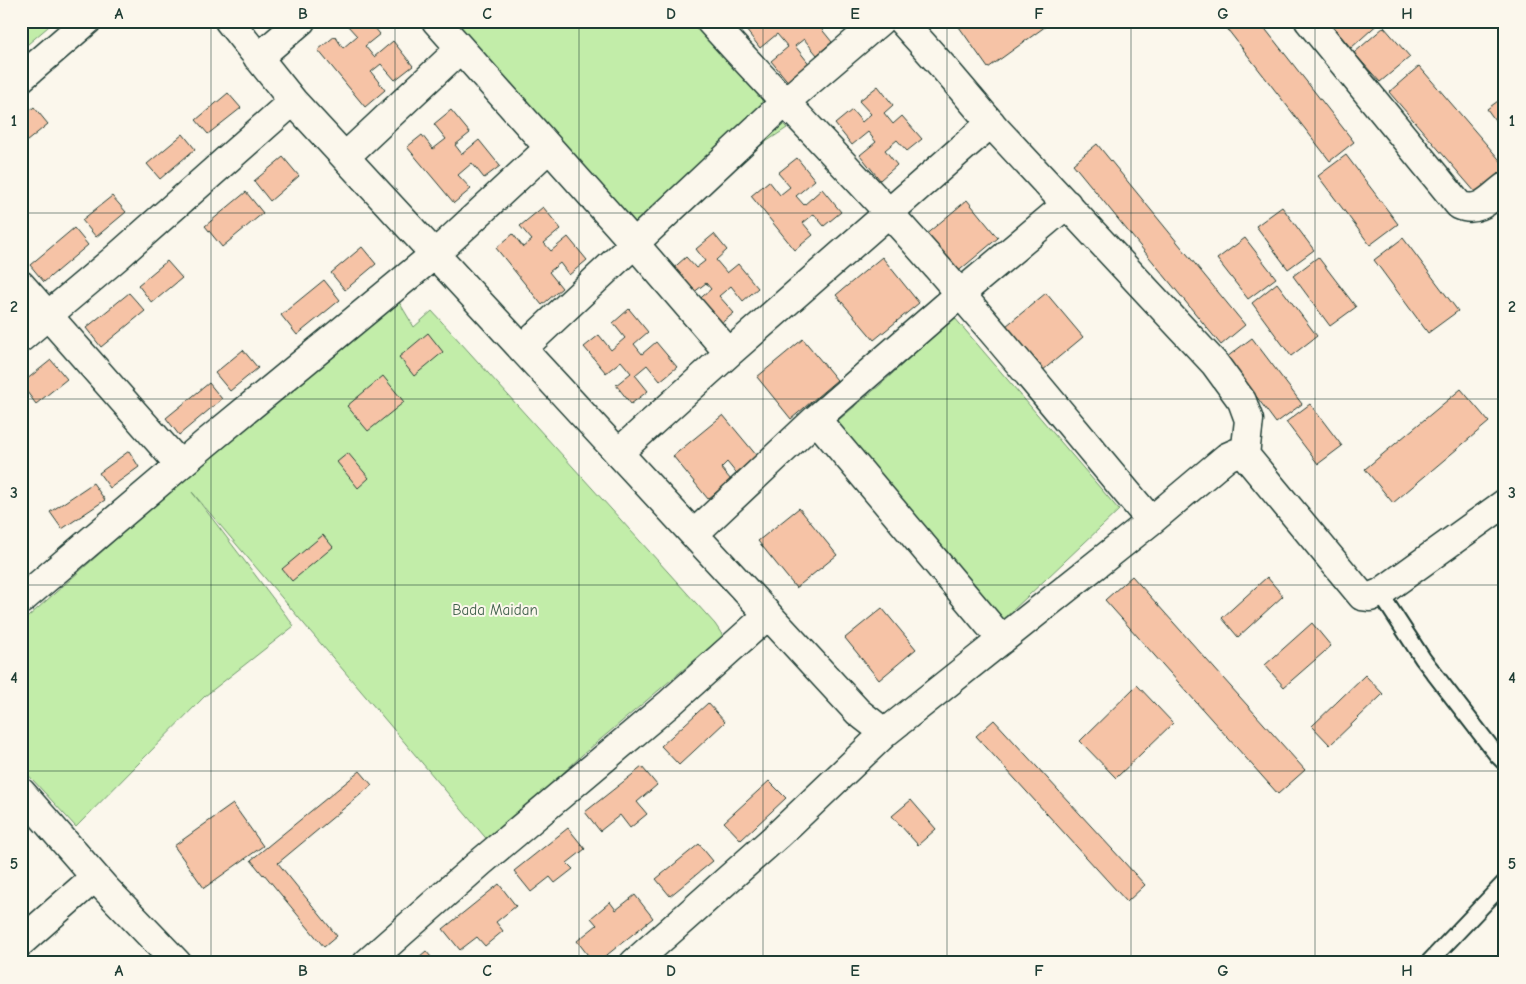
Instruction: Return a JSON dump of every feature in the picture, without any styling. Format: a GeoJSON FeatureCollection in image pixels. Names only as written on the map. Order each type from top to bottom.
{"type":"FeatureCollection","features":[{"type":"Feature","properties":{"kind":"street"},"geometry":{"type":"LineString","coordinates":[[21,78],[87,21]]}},
{"type":"Feature","properties":{"kind":"street"},"geometry":{"type":"LineString","coordinates":[[228,21],[293,101],[858,712],[885,733]]}},
{"type":"Feature","properties":{"kind":"street"},"geometry":{"type":"LineString","coordinates":[[258,58],[300,21]]}},
{"type":"Feature","properties":{"kind":"street"},"geometry":{"type":"LineString","coordinates":[[436,21],[634,243],[729,353]]}},
{"type":"Feature","properties":{"kind":"street"},"geometry":{"type":"LineString","coordinates":[[710,21],[888,213],[960,294],[1151,521]]}},
{"type":"Feature","properties":{"kind":"street"},"geometry":{"type":"LineString","coordinates":[[522,349],[784,103],[880,21]]}},
{"type":"Feature","properties":{"kind":"street"},"geometry":{"type":"LineString","coordinates":[[902,21],[991,123],[1215,364],[1242,401],[1249,420],[1245,455]]}},
{"type":"Feature","properties":{"kind":"street"},"geometry":{"type":"LineString","coordinates":[[1309,21],[1459,205],[1467,209],[1477,208],[1505,187]]}},
{"type":"Feature","properties":{"kind":"street"},"geometry":{"type":"LineString","coordinates":[[345,156],[460,49]]}},
{"type":"Feature","properties":{"kind":"street"},"geometry":{"type":"LineString","coordinates":[[21,338],[116,258],[293,101]]}},
{"type":"Feature","properties":{"kind":"street"},"geometry":{"type":"LineString","coordinates":[[618,453],[991,123]]}},
{"type":"Feature","properties":{"kind":"street"},"geometry":{"type":"LineString","coordinates":[[21,600],[435,254],[549,148]]}},
{"type":"Feature","properties":{"kind":"street"},"geometry":{"type":"LineString","coordinates":[[694,534],[816,419],[1067,204]]}},
{"type":"Feature","properties":{"kind":"street"},"geometry":{"type":"LineString","coordinates":[[21,285],[180,466]]}},
{"type":"Feature","properties":{"kind":"street"},"geometry":{"type":"LineString","coordinates":[[816,419],[1002,640]]}},
{"type":"Feature","properties":{"kind":"street"},"geometry":{"type":"LineString","coordinates":[[634,963],[778,835],[885,733],[1151,521],[1228,457],[1236,453],[1245,455],[1362,596],[1370,597],[1380,593],[1505,503]]}},
{"type":"Feature","properties":{"kind":"street"},"geometry":{"type":"LineString","coordinates":[[367,963],[481,862],[670,703],[768,615]]}},
{"type":"Feature","properties":{"kind":"street"},"geometry":{"type":"LineString","coordinates":[[21,792],[95,877],[177,963]]}},
{"type":"Feature","properties":{"kind":"street"},"geometry":{"type":"LineString","coordinates":[[21,942],[95,877]]}},
{"type":"Feature","properties":{"kind":"lane"},"geometry":{"type":"LineString","coordinates":[[1380,593],[1423,659],[1505,763]]}},
{"type":"Feature","properties":{"kind":"lane"},"geometry":{"type":"LineString","coordinates":[[1428,963],[1505,882]]}},
{"type":"Feature","properties":{"kind":"green space"},"geometry":{"type":"Polygon","coordinates":[[[21,21],[55,21],[21,50],[21,21]]]}},
{"type":"Feature","properties":{"kind":"green space"},"geometry":{"type":"Polygon","coordinates":[[[424,21],[692,21],[787,128],[735,162],[633,257],[424,21]]]}},
{"type":"Feature","properties":{"kind":"green space","name":"Bada Maidan"},"geometry":{"type":"Polygon","coordinates":[[[399,302],[414,327],[432,311],[715,624],[723,636],[582,755],[490,843],[192,492],[294,626],[205,696],[76,827],[21,767],[21,623],[183,480],[399,302]]]}},
{"type":"Feature","properties":{"kind":"green space"},"geometry":{"type":"Polygon","coordinates":[[[954,317],[1119,510],[992,630],[821,435],[880,385],[954,317]]]}},
{"type":"Feature","properties":{"kind":"building"},"geometry":{"type":"Polygon","coordinates":[[[352,21],[369,21],[380,34],[365,46],[374,57],[393,41],[413,66],[395,80],[381,64],[371,72],[385,90],[365,107],[318,50],[335,36],[343,48],[357,36],[347,25],[352,21]]]}},
{"type":"Feature","properties":{"kind":"building"},"geometry":{"type":"Polygon","coordinates":[[[748,21],[769,21],[771,23],[773,21],[798,21],[804,29],[815,21],[832,42],[817,55],[804,39],[795,46],[811,66],[790,84],[771,61],[788,47],[777,34],[760,48],[743,26],[748,21]]]}},
{"type":"Feature","properties":{"kind":"building"},"geometry":{"type":"Polygon","coordinates":[[[962,21],[1053,21],[988,68],[957,24],[962,21]]]}},
{"type":"Feature","properties":{"kind":"building"},"geometry":{"type":"Polygon","coordinates":[[[1221,21],[1259,21],[1354,142],[1330,161],[1221,21]]]}},
{"type":"Feature","properties":{"kind":"building"},"geometry":{"type":"Polygon","coordinates":[[[1328,21],[1381,21],[1351,48],[1328,21]]]}},
{"type":"Feature","properties":{"kind":"building"},"geometry":{"type":"Polygon","coordinates":[[[1384,27],[1410,57],[1380,82],[1354,53],[1384,27]]]}},
{"type":"Feature","properties":{"kind":"building"},"geometry":{"type":"Polygon","coordinates":[[[1419,66],[1505,166],[1505,169],[1476,193],[1389,92],[1419,66]]]}},
{"type":"Feature","properties":{"kind":"building"},"geometry":{"type":"Polygon","coordinates":[[[878,86],[893,105],[884,113],[893,124],[902,116],[922,139],[907,151],[897,140],[885,150],[897,165],[880,180],[860,155],[876,142],[868,132],[852,145],[835,124],[852,110],[862,122],[871,114],[859,101],[878,86]]]}},
{"type":"Feature","properties":{"kind":"building"},"geometry":{"type":"Polygon","coordinates":[[[228,93],[241,108],[208,134],[196,120],[228,93]]]}},
{"type":"Feature","properties":{"kind":"building"},"geometry":{"type":"Polygon","coordinates":[[[1505,96],[1505,134],[1487,109],[1505,96]]]}},
{"type":"Feature","properties":{"kind":"building"},"geometry":{"type":"Polygon","coordinates":[[[34,107],[48,124],[21,146],[21,118],[34,107]]]}},
{"type":"Feature","properties":{"kind":"building"},"geometry":{"type":"Polygon","coordinates":[[[451,110],[470,133],[455,145],[462,154],[479,140],[500,166],[484,178],[472,163],[458,175],[471,189],[454,203],[407,147],[422,135],[433,149],[446,139],[434,124],[451,110]]]}},
{"type":"Feature","properties":{"kind":"building"},"geometry":{"type":"Polygon","coordinates":[[[183,134],[195,149],[160,179],[147,164],[183,134]]]}},
{"type":"Feature","properties":{"kind":"building"},"geometry":{"type":"Polygon","coordinates":[[[1097,144],[1245,325],[1221,345],[1073,164],[1097,144]]]}},
{"type":"Feature","properties":{"kind":"building"},"geometry":{"type":"Polygon","coordinates":[[[1346,155],[1398,224],[1370,245],[1318,176],[1346,155]]]}},
{"type":"Feature","properties":{"kind":"building"},"geometry":{"type":"Polygon","coordinates":[[[283,157],[299,176],[270,201],[254,181],[283,157]]]}},
{"type":"Feature","properties":{"kind":"building"},"geometry":{"type":"Polygon","coordinates":[[[797,158],[815,180],[796,196],[804,205],[822,189],[841,212],[824,226],[814,214],[803,223],[813,235],[795,250],[751,196],[769,181],[780,195],[790,187],[778,173],[797,158]]]}},
{"type":"Feature","properties":{"kind":"building"},"geometry":{"type":"Polygon","coordinates":[[[246,192],[263,213],[222,247],[205,226],[246,192]]]}},
{"type":"Feature","properties":{"kind":"building"},"geometry":{"type":"Polygon","coordinates":[[[112,196],[126,212],[96,237],[82,220],[112,196]]]}},
{"type":"Feature","properties":{"kind":"building"},"geometry":{"type":"Polygon","coordinates":[[[967,200],[998,238],[955,274],[924,236],[967,200]]]}},
{"type":"Feature","properties":{"kind":"building"},"geometry":{"type":"Polygon","coordinates":[[[543,207],[561,229],[544,243],[551,251],[568,237],[587,260],[569,275],[560,263],[549,272],[562,288],[542,305],[496,248],[513,234],[523,247],[532,240],[520,226],[543,207]]]}},
{"type":"Feature","properties":{"kind":"building"},"geometry":{"type":"Polygon","coordinates":[[[1282,207],[1314,250],[1288,269],[1256,226],[1282,207]]]}},
{"type":"Feature","properties":{"kind":"building"},"geometry":{"type":"Polygon","coordinates":[[[74,228],[88,245],[44,282],[30,265],[74,228]]]}},
{"type":"Feature","properties":{"kind":"building"},"geometry":{"type":"Polygon","coordinates":[[[714,234],[727,250],[716,260],[727,273],[738,264],[758,288],[743,301],[731,286],[719,296],[734,313],[715,328],[695,303],[711,289],[706,283],[689,296],[669,272],[686,257],[696,268],[705,261],[696,249],[714,234]]]}},
{"type":"Feature","properties":{"kind":"building"},"geometry":{"type":"Polygon","coordinates":[[[1245,238],[1276,278],[1248,299],[1217,259],[1245,238]]]}},
{"type":"Feature","properties":{"kind":"building"},"geometry":{"type":"Polygon","coordinates":[[[1403,238],[1458,311],[1428,333],[1374,260],[1403,238]]]}},
{"type":"Feature","properties":{"kind":"building"},"geometry":{"type":"Polygon","coordinates":[[[362,247],[376,264],[345,290],[331,273],[362,247]]]}},
{"type":"Feature","properties":{"kind":"building"},"geometry":{"type":"Polygon","coordinates":[[[882,257],[919,303],[874,340],[836,295],[882,257]]]}},
{"type":"Feature","properties":{"kind":"building"},"geometry":{"type":"Polygon","coordinates":[[[1318,257],[1356,307],[1330,326],[1293,276],[1318,257]]]}},
{"type":"Feature","properties":{"kind":"building"},"geometry":{"type":"Polygon","coordinates":[[[167,261],[182,278],[152,303],[138,285],[167,261]]]}},
{"type":"Feature","properties":{"kind":"building"},"geometry":{"type":"Polygon","coordinates":[[[324,280],[340,300],[297,335],[281,315],[324,280]]]}},
{"type":"Feature","properties":{"kind":"building"},"geometry":{"type":"Polygon","coordinates":[[[1277,283],[1317,336],[1291,356],[1252,303],[1277,283]]]}},
{"type":"Feature","properties":{"kind":"building"},"geometry":{"type":"Polygon","coordinates":[[[129,293],[145,311],[101,347],[86,328],[129,293]]]}},
{"type":"Feature","properties":{"kind":"building"},"geometry":{"type":"Polygon","coordinates":[[[1046,293],[1083,337],[1042,371],[1006,326],[1046,293]]]}},
{"type":"Feature","properties":{"kind":"building"},"geometry":{"type":"Polygon","coordinates":[[[629,309],[648,332],[634,344],[642,354],[656,342],[677,367],[660,381],[647,365],[635,375],[648,391],[631,404],[616,385],[631,373],[621,361],[606,373],[584,347],[599,335],[611,350],[625,338],[613,323],[629,309]]]}},
{"type":"Feature","properties":{"kind":"building"},"geometry":{"type":"Polygon","coordinates":[[[428,333],[443,352],[414,376],[399,357],[428,333]]]}},
{"type":"Feature","properties":{"kind":"building"},"geometry":{"type":"Polygon","coordinates":[[[1252,338],[1302,404],[1276,423],[1227,357],[1252,338]]]}},
{"type":"Feature","properties":{"kind":"building"},"geometry":{"type":"Polygon","coordinates":[[[803,339],[837,380],[791,419],[757,377],[803,339]]]}},
{"type":"Feature","properties":{"kind":"building"},"geometry":{"type":"Polygon","coordinates":[[[243,350],[258,368],[230,391],[215,373],[243,350]]]}},
{"type":"Feature","properties":{"kind":"building"},"geometry":{"type":"Polygon","coordinates":[[[51,360],[67,379],[36,404],[21,384],[51,360]]]}},
{"type":"Feature","properties":{"kind":"building"},"geometry":{"type":"Polygon","coordinates":[[[383,376],[404,402],[368,431],[347,406],[383,376]]]}},
{"type":"Feature","properties":{"kind":"building"},"geometry":{"type":"Polygon","coordinates":[[[209,383],[222,399],[179,435],[166,418],[209,383]]]}},
{"type":"Feature","properties":{"kind":"building"},"geometry":{"type":"Polygon","coordinates":[[[1461,389],[1489,422],[1393,503],[1365,469],[1461,389]]]}},
{"type":"Feature","properties":{"kind":"building"},"geometry":{"type":"Polygon","coordinates":[[[1310,404],[1342,446],[1318,464],[1286,422],[1310,404]]]}},
{"type":"Feature","properties":{"kind":"building"},"geometry":{"type":"Polygon","coordinates":[[[723,415],[757,456],[736,473],[727,462],[721,468],[731,480],[708,499],[673,456],[723,415]]]}},
{"type":"Feature","properties":{"kind":"building"},"geometry":{"type":"Polygon","coordinates":[[[129,451],[139,467],[110,488],[99,473],[129,451]]]}},
{"type":"Feature","properties":{"kind":"building"},"geometry":{"type":"Polygon","coordinates":[[[348,453],[369,478],[358,488],[337,462],[348,453]]]}},
{"type":"Feature","properties":{"kind":"building"},"geometry":{"type":"Polygon","coordinates":[[[93,483],[105,500],[62,529],[50,512],[93,483]]]}},
{"type":"Feature","properties":{"kind":"building"},"geometry":{"type":"Polygon","coordinates":[[[799,508],[837,555],[796,588],[758,541],[799,508]]]}},
{"type":"Feature","properties":{"kind":"building"},"geometry":{"type":"Polygon","coordinates":[[[323,535],[333,547],[292,581],[282,569],[323,535]]]}},
{"type":"Feature","properties":{"kind":"building"},"geometry":{"type":"Polygon","coordinates":[[[1132,576],[1305,770],[1278,794],[1105,600],[1132,576]]]}},
{"type":"Feature","properties":{"kind":"building"},"geometry":{"type":"Polygon","coordinates":[[[1267,577],[1283,596],[1238,637],[1222,618],[1267,577]]]}},
{"type":"Feature","properties":{"kind":"building"},"geometry":{"type":"Polygon","coordinates":[[[882,608],[916,649],[879,680],[845,638],[882,608]]]}},
{"type":"Feature","properties":{"kind":"building"},"geometry":{"type":"Polygon","coordinates":[[[1312,623],[1331,646],[1284,687],[1265,665],[1312,623]]]}},
{"type":"Feature","properties":{"kind":"building"},"geometry":{"type":"Polygon","coordinates":[[[1365,675],[1383,694],[1330,745],[1312,726],[1365,675]]]}},
{"type":"Feature","properties":{"kind":"building"},"geometry":{"type":"Polygon","coordinates":[[[1137,685],[1173,723],[1116,778],[1080,741],[1137,685]]]}},
{"type":"Feature","properties":{"kind":"building"},"geometry":{"type":"Polygon","coordinates":[[[708,703],[725,722],[679,765],[661,746],[708,703]]]}},
{"type":"Feature","properties":{"kind":"building"},"geometry":{"type":"Polygon","coordinates":[[[994,720],[1145,885],[1127,902],[976,736],[994,720]]]}},
{"type":"Feature","properties":{"kind":"building"},"geometry":{"type":"Polygon","coordinates":[[[642,767],[657,785],[637,802],[647,814],[630,828],[620,815],[600,831],[585,812],[642,767]]]}},
{"type":"Feature","properties":{"kind":"building"},"geometry":{"type":"Polygon","coordinates":[[[360,771],[372,785],[278,863],[337,936],[324,947],[251,860],[360,771]]]}},
{"type":"Feature","properties":{"kind":"building"},"geometry":{"type":"Polygon","coordinates":[[[769,781],[786,798],[741,840],[724,822],[769,781]]]}},
{"type":"Feature","properties":{"kind":"building"},"geometry":{"type":"Polygon","coordinates":[[[911,800],[936,829],[918,845],[892,816],[911,800]]]}},
{"type":"Feature","properties":{"kind":"building"},"geometry":{"type":"Polygon","coordinates":[[[233,804],[263,846],[204,888],[174,846],[233,804]]]}},
{"type":"Feature","properties":{"kind":"building"},"geometry":{"type":"Polygon","coordinates":[[[568,828],[585,849],[567,863],[573,869],[555,883],[550,877],[531,892],[514,871],[568,828]]]}},
{"type":"Feature","properties":{"kind":"building"},"geometry":{"type":"Polygon","coordinates":[[[699,844],[713,861],[670,896],[656,879],[699,844]]]}},
{"type":"Feature","properties":{"kind":"building"},"geometry":{"type":"Polygon","coordinates":[[[499,884],[516,906],[496,922],[503,931],[485,946],[477,937],[460,950],[443,929],[499,884]]]}},
{"type":"Feature","properties":{"kind":"building"},"geometry":{"type":"Polygon","coordinates":[[[635,895],[653,918],[597,963],[594,963],[577,941],[597,925],[591,918],[610,902],[616,910],[635,895]]]}},
{"type":"Feature","properties":{"kind":"building"},"geometry":{"type":"Polygon","coordinates":[[[426,951],[436,963],[412,963],[426,951]]]}}]}
